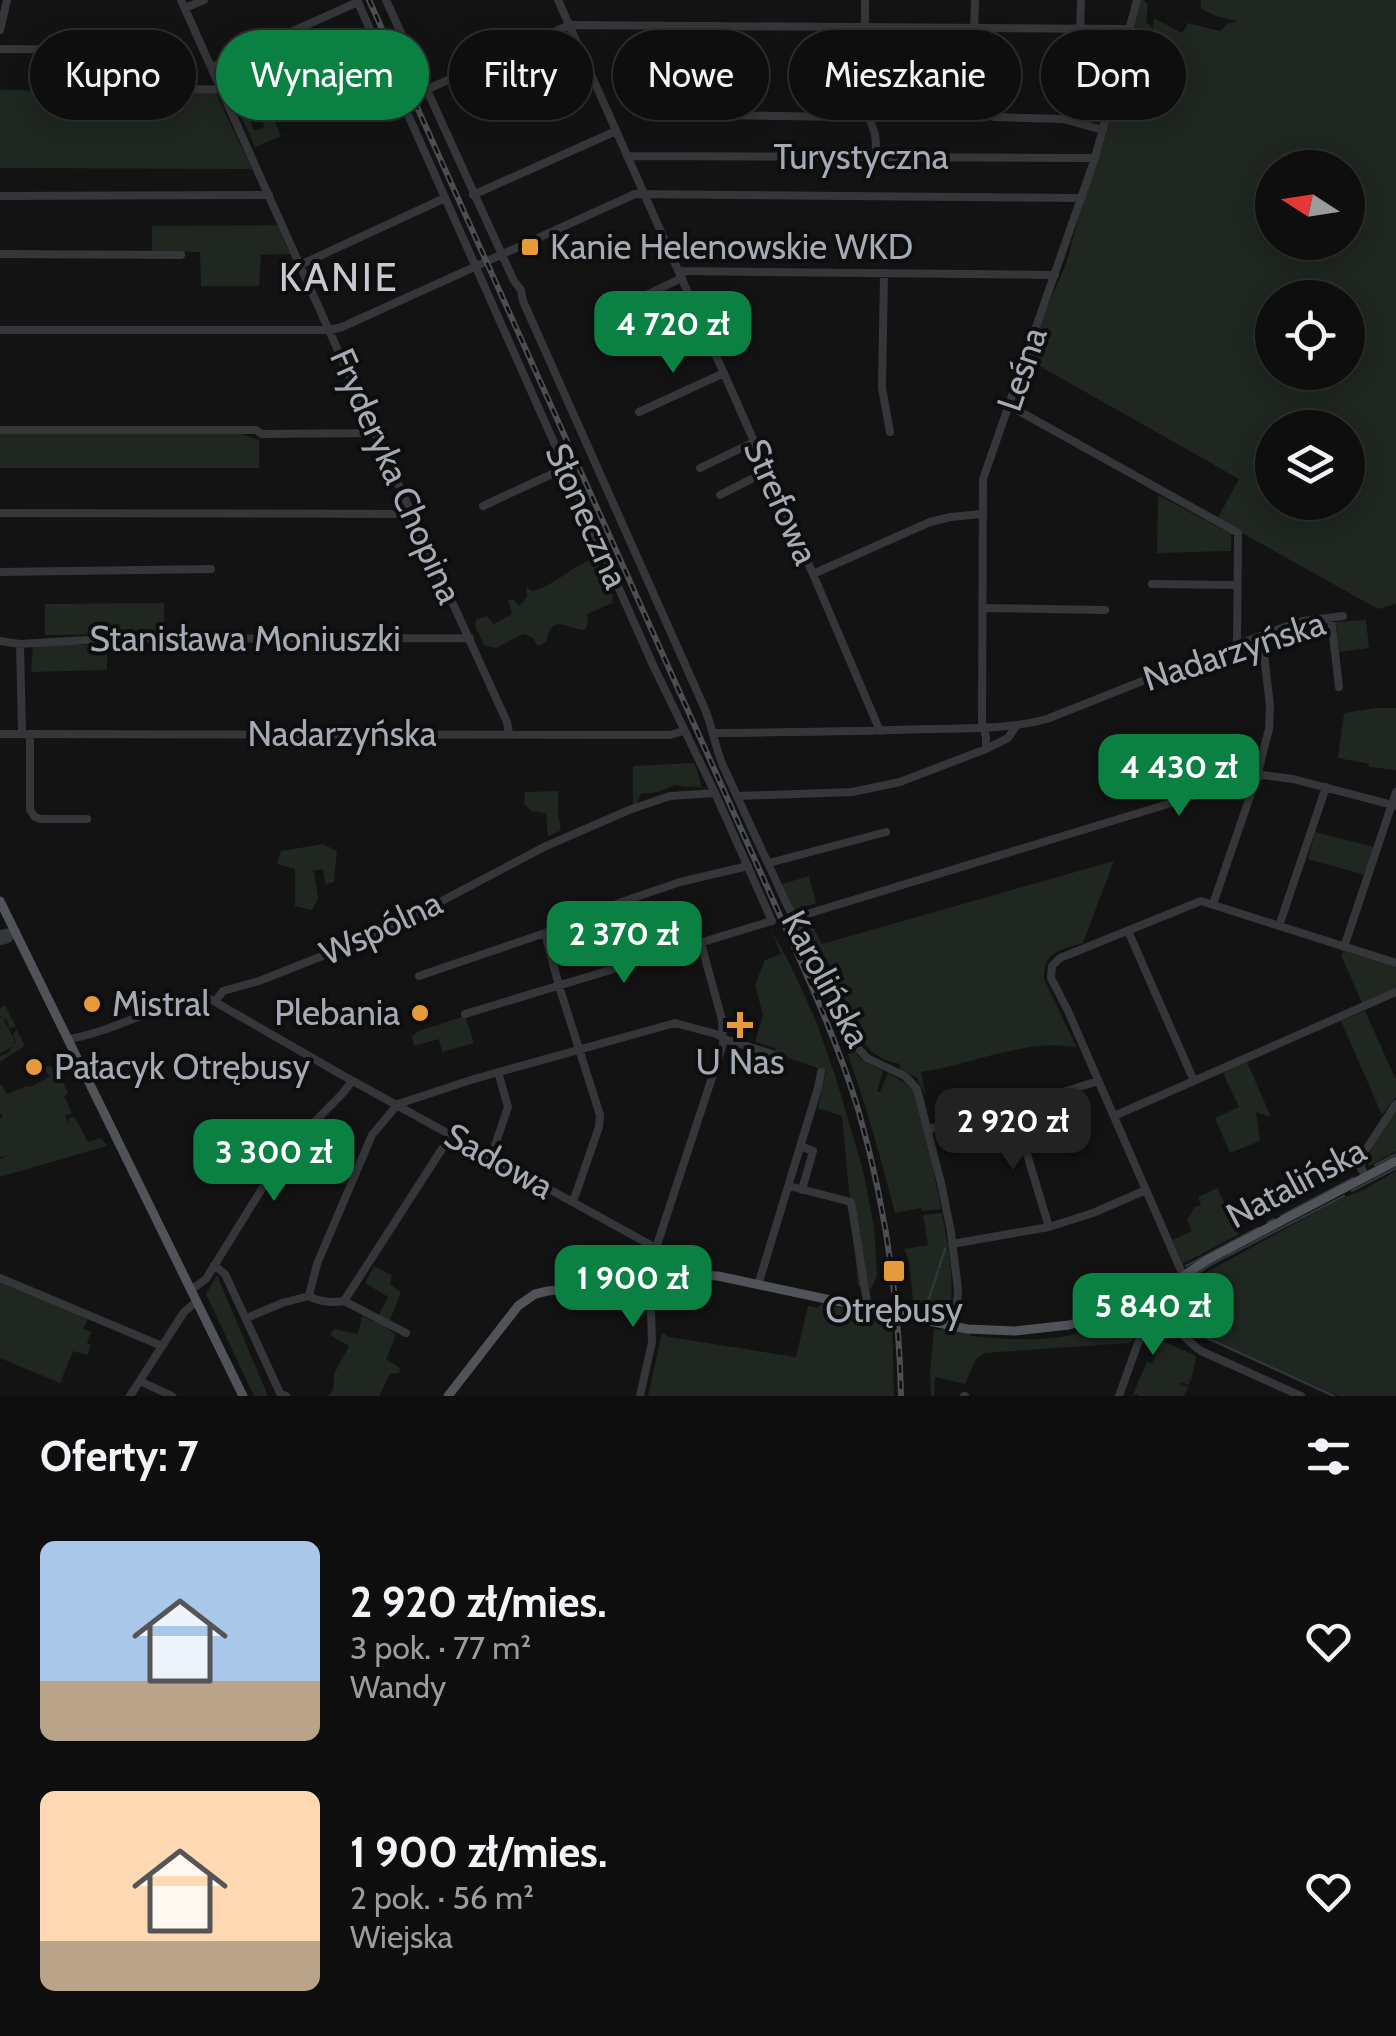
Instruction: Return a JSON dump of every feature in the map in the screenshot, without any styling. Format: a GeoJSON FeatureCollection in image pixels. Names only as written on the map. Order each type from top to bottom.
{"type":"FeatureCollection","features":[{"type":"Feature","properties":{"kind":"main road"},"geometry":{"type":"LineString","coordinates":[[0,901],[244,1396]]}},
{"type":"Feature","properties":{"kind":"main road","name":"Natalińska"},"geometry":{"type":"LineString","coordinates":[[448,1396],[525,1299],[548,1291],[654,1278],[700,1274],[973,1330],[1040,1330],[1080,1322],[1119,1306],[1151,1310],[1166,1286],[1183,1275],[1396,1161]]}},
{"type":"Feature","properties":{"kind":"street"},"geometry":{"type":"LineString","coordinates":[[0,30],[7,0]]}},
{"type":"Feature","properties":{"kind":"street"},"geometry":{"type":"LineString","coordinates":[[183,4],[204,0]]}},
{"type":"Feature","properties":{"kind":"street","name":"Karolińska"},"geometry":{"type":"LineString","coordinates":[[386,0],[400,30]]}},
{"type":"Feature","properties":{"kind":"street","name":"Strefowa"},"geometry":{"type":"LineString","coordinates":[[558,0],[880,732]]}},
{"type":"Feature","properties":{"kind":"street"},"geometry":{"type":"LineString","coordinates":[[865,0],[868,28]]}},
{"type":"Feature","properties":{"kind":"street"},"geometry":{"type":"LineString","coordinates":[[974,28],[975,0]]}},
{"type":"Feature","properties":{"kind":"street"},"geometry":{"type":"LineString","coordinates":[[429,89],[569,26],[1080,30],[1082,0]]}},
{"type":"Feature","properties":{"kind":"street","name":"Leśna"},"geometry":{"type":"LineString","coordinates":[[1129,30],[1137,0]]}},
{"type":"Feature","properties":{"kind":"street"},"geometry":{"type":"LineString","coordinates":[[212,68],[357,1]]}},
{"type":"Feature","properties":{"kind":"street","name":"Słoneczna"},"geometry":{"type":"LineString","coordinates":[[357,1],[772,921],[701,944]]}},
{"type":"Feature","properties":{"kind":"street","name":"Fryderyka Chopina"},"geometry":{"type":"LineString","coordinates":[[183,4],[216,77]]}},
{"type":"Feature","properties":{"kind":"street"},"geometry":{"type":"LineString","coordinates":[[0,49],[122,50],[122,90],[216,89]]}},
{"type":"Feature","properties":{"kind":"street","name":"Karolińska"},"geometry":{"type":"LineString","coordinates":[[429,91],[714,733],[715,747],[794,918],[819,960],[856,1048],[869,1060],[905,1076],[915,1085],[942,1183],[958,1290],[955,1326]]}},
{"type":"Feature","properties":{"kind":"street"},"geometry":{"type":"LineString","coordinates":[[1021,118],[1063,120],[1103,130]]}},
{"type":"Feature","properties":{"kind":"street","name":"Fryderyka Chopina"},"geometry":{"type":"LineString","coordinates":[[235,120],[508,722],[509,734]]}},
{"type":"Feature","properties":{"kind":"street"},"geometry":{"type":"LineString","coordinates":[[870,120],[876,134],[877,157]]}},
{"type":"Feature","properties":{"kind":"street","name":"Leśna"},"geometry":{"type":"LineString","coordinates":[[986,749],[984,478],[1106,120]]}},
{"type":"Feature","properties":{"kind":"street"},"geometry":{"type":"LineString","coordinates":[[473,195],[616,131]]}},
{"type":"Feature","properties":{"kind":"street","name":"Turystyczna"},"geometry":{"type":"LineString","coordinates":[[627,156],[1095,158]]}},
{"type":"Feature","properties":{"kind":"street"},"geometry":{"type":"LineString","coordinates":[[0,330],[342,328],[635,194],[1082,198]]}},
{"type":"Feature","properties":{"kind":"street"},"geometry":{"type":"LineString","coordinates":[[0,196],[269,195]]}},
{"type":"Feature","properties":{"kind":"street"},"geometry":{"type":"LineString","coordinates":[[300,265],[445,198]]}},
{"type":"Feature","properties":{"kind":"street"},"geometry":{"type":"LineString","coordinates":[[0,254],[181,255]]}},
{"type":"Feature","properties":{"kind":"street"},"geometry":{"type":"LineString","coordinates":[[884,274],[882,388],[890,432]]}},
{"type":"Feature","properties":{"kind":"street"},"geometry":{"type":"LineString","coordinates":[[624,304],[680,275],[1055,275]]}},
{"type":"Feature","properties":{"kind":"street"},"geometry":{"type":"LineString","coordinates":[[640,412],[724,373]]}},
{"type":"Feature","properties":{"kind":"street"},"geometry":{"type":"LineString","coordinates":[[1010,406],[1238,533],[1237,645]]}},
{"type":"Feature","properties":{"kind":"street"},"geometry":{"type":"LineString","coordinates":[[0,430],[374,433]]}},
{"type":"Feature","properties":{"kind":"street"},"geometry":{"type":"LineString","coordinates":[[700,468],[754,442]]}},
{"type":"Feature","properties":{"kind":"street"},"geometry":{"type":"LineString","coordinates":[[484,506],[565,468]]}},
{"type":"Feature","properties":{"kind":"street"},"geometry":{"type":"LineString","coordinates":[[720,494],[768,472]]}},
{"type":"Feature","properties":{"kind":"street"},"geometry":{"type":"LineString","coordinates":[[0,513],[413,514]]}},
{"type":"Feature","properties":{"kind":"street"},"geometry":{"type":"LineString","coordinates":[[813,574],[930,522],[982,514]]}},
{"type":"Feature","properties":{"kind":"street"},"geometry":{"type":"LineString","coordinates":[[0,572],[211,569]]}},
{"type":"Feature","properties":{"kind":"street"},"geometry":{"type":"LineString","coordinates":[[1152,584],[1236,585]]}},
{"type":"Feature","properties":{"kind":"street"},"geometry":{"type":"LineString","coordinates":[[982,608],[1105,610]]}},
{"type":"Feature","properties":{"kind":"street","name":"Nadarzyńska"},"geometry":{"type":"LineString","coordinates":[[714,733],[1016,726],[1048,719],[1303,622],[1343,616]]}},
{"type":"Feature","properties":{"kind":"street"},"geometry":{"type":"LineString","coordinates":[[1331,618],[1340,687]]}},
{"type":"Feature","properties":{"kind":"street"},"geometry":{"type":"LineString","coordinates":[[1213,904],[1257,776],[1270,724],[1262,637]]}},
{"type":"Feature","properties":{"kind":"street","name":"Stanisława Moniuszki"},"geometry":{"type":"LineString","coordinates":[[0,641],[20,644],[123,639],[470,638]]}},
{"type":"Feature","properties":{"kind":"street"},"geometry":{"type":"LineString","coordinates":[[20,644],[32,814],[41,819],[87,819]]}},
{"type":"Feature","properties":{"kind":"street"},"geometry":{"type":"LineString","coordinates":[[737,796],[852,792],[900,782],[986,749],[1008,738],[1016,726]]}},
{"type":"Feature","properties":{"kind":"street","name":"Nadarzyńska"},"geometry":{"type":"LineString","coordinates":[[0,734],[670,735],[684,730]]}},
{"type":"Feature","properties":{"kind":"street"},"geometry":{"type":"LineString","coordinates":[[794,918],[1257,776],[1276,776],[1394,805]]}},
{"type":"Feature","properties":{"kind":"street"},"geometry":{"type":"LineString","coordinates":[[1279,926],[1326,787]]}},
{"type":"Feature","properties":{"kind":"street"},"geometry":{"type":"LineString","coordinates":[[1344,947],[1396,792]]}},
{"type":"Feature","properties":{"kind":"street","name":"Wspólna"},"geometry":{"type":"LineString","coordinates":[[215,1002],[221,992],[401,925],[544,847],[629,810],[670,796],[715,793]]}},
{"type":"Feature","properties":{"kind":"street"},"geometry":{"type":"LineString","coordinates":[[768,863],[886,832]]}},
{"type":"Feature","properties":{"kind":"street"},"geometry":{"type":"LineString","coordinates":[[419,976],[680,882],[748,866]]}},
{"type":"Feature","properties":{"kind":"street"},"geometry":{"type":"LineString","coordinates":[[1183,1275],[1051,978],[1051,968],[1058,959],[1194,902],[1213,904],[1396,963]]}},
{"type":"Feature","properties":{"kind":"street"},"geometry":{"type":"LineString","coordinates":[[1128,930],[1194,1081]]}},
{"type":"Feature","properties":{"kind":"street"},"geometry":{"type":"LineString","coordinates":[[0,938],[15,931]]}},
{"type":"Feature","properties":{"kind":"street"},"geometry":{"type":"LineString","coordinates":[[545,933],[600,1115],[600,1127],[573,1202]]}},
{"type":"Feature","properties":{"kind":"street"},"geometry":{"type":"LineString","coordinates":[[465,1014],[701,944],[724,1037],[656,1248],[658,1268],[650,1285],[652,1342],[640,1396]]}},
{"type":"Feature","properties":{"kind":"street"},"geometry":{"type":"LineString","coordinates":[[1114,1116],[1396,992]]}},
{"type":"Feature","properties":{"kind":"street"},"geometry":{"type":"LineString","coordinates":[[68,1039],[195,1000],[215,1002]]}},
{"type":"Feature","properties":{"kind":"street","name":"Sadowa"},"geometry":{"type":"LineString","coordinates":[[215,1002],[656,1248]]}},
{"type":"Feature","properties":{"kind":"street"},"geometry":{"type":"LineString","coordinates":[[313,1298],[316,1264],[372,1135],[396,1105],[498,1072],[676,1023],[775,1056]]}},
{"type":"Feature","properties":{"kind":"street"},"geometry":{"type":"LineString","coordinates":[[491,1157],[508,1107],[498,1072]]}},
{"type":"Feature","properties":{"kind":"street"},"geometry":{"type":"LineString","coordinates":[[758,1284],[821,1072]]}},
{"type":"Feature","properties":{"kind":"street"},"geometry":{"type":"LineString","coordinates":[[928,1130],[1098,1080]]}},
{"type":"Feature","properties":{"kind":"street"},"geometry":{"type":"LineString","coordinates":[[191,1290],[204,1281],[284,1153],[352,1081]]}},
{"type":"Feature","properties":{"kind":"street"},"geometry":{"type":"LineString","coordinates":[[1366,1177],[1360,1157],[1396,1104]]}},
{"type":"Feature","properties":{"kind":"street"},"geometry":{"type":"LineString","coordinates":[[1013,1108],[1049,1228]]}},
{"type":"Feature","properties":{"kind":"street"},"geometry":{"type":"LineString","coordinates":[[344,1301],[451,1135]]}},
{"type":"Feature","properties":{"kind":"street"},"geometry":{"type":"LineString","coordinates":[[801,1146],[813,1152],[802,1190]]}},
{"type":"Feature","properties":{"kind":"street"},"geometry":{"type":"LineString","coordinates":[[789,1186],[851,1202],[868,1308]]}},
{"type":"Feature","properties":{"kind":"street"},"geometry":{"type":"LineString","coordinates":[[952,1244],[1049,1228],[1146,1190]]}},
{"type":"Feature","properties":{"kind":"street"},"geometry":{"type":"LineString","coordinates":[[214,1265],[225,1274],[280,1393],[286,1396]]}},
{"type":"Feature","properties":{"kind":"street"},"geometry":{"type":"LineString","coordinates":[[0,1278],[162,1346]]}},
{"type":"Feature","properties":{"kind":"street"},"geometry":{"type":"LineString","coordinates":[[247,1318],[282,1303],[313,1298],[344,1301],[406,1333]]}},
{"type":"Feature","properties":{"kind":"street"},"geometry":{"type":"LineString","coordinates":[[130,1396],[184,1312],[197,1301]]}},
{"type":"Feature","properties":{"kind":"street"},"geometry":{"type":"LineString","coordinates":[[1120,1396],[1151,1310],[1201,1351],[1302,1396]]}},
{"type":"Feature","properties":{"kind":"street"},"geometry":{"type":"LineString","coordinates":[[140,1381],[172,1396]]}},
{"type":"Feature","properties":{"kind":"shaded area"},"geometry":{"type":"Polygon","coordinates":[[[1139,0],[1148,5],[1146,22],[1153,28],[1154,18],[1176,30],[1131,30],[1139,0]]]}},
{"type":"Feature","properties":{"kind":"shaded area"},"geometry":{"type":"Polygon","coordinates":[[[1201,0],[1396,0],[1396,604],[1378,609],[1217,519],[1239,479],[1029,360],[1066,264],[1106,120],[1186,120],[1184,30],[1188,23],[1220,31],[1237,21],[1201,9],[1201,0]]]}},
{"type":"Feature","properties":{"kind":"shaded area"},"geometry":{"type":"Polygon","coordinates":[[[0,90],[30,90],[30,120],[196,120],[196,93],[216,93],[216,120],[229,120],[252,169],[0,168],[0,90]]]}},
{"type":"Feature","properties":{"kind":"shaded area"},"geometry":{"type":"Polygon","coordinates":[[[243,120],[250,120],[256,130],[264,127],[263,120],[274,120],[281,136],[255,147],[243,120]]]}},
{"type":"Feature","properties":{"kind":"shaded area"},"geometry":{"type":"Polygon","coordinates":[[[277,225],[290,254],[261,255],[259,286],[201,286],[200,252],[152,251],[152,226],[277,225]]]}},
{"type":"Feature","properties":{"kind":"shaded area"},"geometry":{"type":"Polygon","coordinates":[[[0,433],[237,433],[259,440],[259,468],[0,468],[0,433]]]}},
{"type":"Feature","properties":{"kind":"shaded area"},"geometry":{"type":"Polygon","coordinates":[[[1158,495],[1231,534],[1231,551],[1157,553],[1158,495]]]}},
{"type":"Feature","properties":{"kind":"shaded area"},"geometry":{"type":"Polygon","coordinates":[[[595,558],[613,596],[612,603],[587,614],[585,630],[561,624],[552,627],[546,642],[538,646],[533,638],[523,634],[496,648],[485,646],[476,620],[487,616],[494,624],[512,614],[508,600],[513,599],[519,606],[527,597],[526,587],[532,591],[540,588],[595,558]]]}},
{"type":"Feature","properties":{"kind":"shaded area"},"geometry":{"type":"Polygon","coordinates":[[[164,603],[164,634],[45,635],[45,604],[164,603]]]}},
{"type":"Feature","properties":{"kind":"shaded area"},"geometry":{"type":"Polygon","coordinates":[[[1366,620],[1369,648],[1339,652],[1336,622],[1366,620]]]}},
{"type":"Feature","properties":{"kind":"shaded area"},"geometry":{"type":"Polygon","coordinates":[[[33,645],[107,645],[107,670],[31,672],[33,645]]]}},
{"type":"Feature","properties":{"kind":"shaded area"},"geometry":{"type":"Polygon","coordinates":[[[1396,708],[1396,770],[1338,758],[1344,713],[1396,708]]]}},
{"type":"Feature","properties":{"kind":"shaded area"},"geometry":{"type":"Polygon","coordinates":[[[692,763],[702,788],[675,785],[641,794],[633,806],[633,766],[692,763]]]}},
{"type":"Feature","properties":{"kind":"shaded area"},"geometry":{"type":"Polygon","coordinates":[[[558,791],[561,830],[548,837],[546,813],[531,811],[524,804],[525,792],[558,791]]]}},
{"type":"Feature","properties":{"kind":"shaded area"},"geometry":{"type":"Polygon","coordinates":[[[1315,832],[1374,847],[1365,875],[1308,859],[1315,832]]]}},
{"type":"Feature","properties":{"kind":"shaded area"},"geometry":{"type":"Polygon","coordinates":[[[323,844],[337,851],[334,882],[325,884],[323,869],[314,871],[318,898],[312,910],[295,906],[295,869],[277,864],[281,851],[323,844]]]}},
{"type":"Feature","properties":{"kind":"shaded area"},"geometry":{"type":"Polygon","coordinates":[[[1114,861],[1083,943],[1055,953],[1044,970],[1044,979],[1077,1048],[1060,1045],[1020,1049],[921,1072],[926,1096],[917,1078],[899,1068],[900,1064],[874,1053],[858,1034],[836,977],[806,924],[808,918],[822,944],[1114,861]]]}},
{"type":"Feature","properties":{"kind":"shaded area"},"geometry":{"type":"Polygon","coordinates":[[[809,876],[816,903],[793,910],[782,884],[809,876]]]}},
{"type":"Feature","properties":{"kind":"shaded area"},"geometry":{"type":"Polygon","coordinates":[[[786,908],[820,968],[853,1050],[862,1060],[883,1071],[877,1092],[888,1073],[914,1091],[941,1209],[895,1213],[849,1058],[786,908]]]}},
{"type":"Feature","properties":{"kind":"shaded area"},"geometry":{"type":"Polygon","coordinates":[[[770,928],[816,1021],[863,1170],[874,1227],[877,1276],[871,1289],[858,1286],[842,1116],[818,1108],[826,1071],[755,1042],[763,1015],[755,985],[765,960],[781,954],[770,928]]]}},
{"type":"Feature","properties":{"kind":"shaded area"},"geometry":{"type":"Polygon","coordinates":[[[1345,951],[1396,967],[1396,988],[1362,1003],[1341,955],[1345,951]]]}},
{"type":"Feature","properties":{"kind":"shaded area"},"geometry":{"type":"Polygon","coordinates":[[[5,1005],[16,1027],[9,1028],[3,1018],[15,1041],[13,1045],[16,1042],[13,1034],[17,1030],[25,1046],[0,1062],[0,1056],[13,1046],[0,1054],[0,1008],[5,1005]]]}},
{"type":"Feature","properties":{"kind":"shaded area"},"geometry":{"type":"Polygon","coordinates":[[[1365,1011],[1396,1080],[1396,1097],[1382,1115],[1341,1021],[1365,1011]]]}},
{"type":"Feature","properties":{"kind":"shaded area"},"geometry":{"type":"Polygon","coordinates":[[[465,1016],[474,1043],[442,1052],[439,1039],[414,1046],[412,1036],[418,1031],[465,1016]]]}},
{"type":"Feature","properties":{"kind":"shaded area"},"geometry":{"type":"Polygon","coordinates":[[[1247,1062],[1271,1117],[1256,1112],[1260,1141],[1230,1153],[1215,1118],[1239,1107],[1223,1073],[1247,1062]]]}},
{"type":"Feature","properties":{"kind":"shaded area"},"geometry":{"type":"Polygon","coordinates":[[[45,1068],[57,1070],[68,1093],[64,1096],[72,1113],[65,1116],[70,1125],[68,1119],[74,1116],[88,1142],[101,1138],[107,1146],[0,1177],[0,1159],[8,1155],[0,1157],[0,1086],[7,1094],[30,1087],[49,1077],[45,1068]]]}},
{"type":"Feature","properties":{"kind":"shaded area"},"geometry":{"type":"Polygon","coordinates":[[[1396,1109],[1396,1151],[1369,1166],[1366,1158],[1396,1109]]]}},
{"type":"Feature","properties":{"kind":"shaded area"},"geometry":{"type":"Polygon","coordinates":[[[1396,1171],[1396,1396],[1339,1396],[1192,1328],[1177,1305],[1194,1279],[1396,1171]]]}},
{"type":"Feature","properties":{"kind":"shaded area"},"geometry":{"type":"Polygon","coordinates":[[[1217,1188],[1239,1234],[1183,1264],[1172,1240],[1192,1231],[1187,1220],[1195,1207],[1201,1205],[1198,1197],[1217,1188]]]}},
{"type":"Feature","properties":{"kind":"shaded area"},"geometry":{"type":"Polygon","coordinates":[[[942,1213],[952,1280],[947,1316],[914,1309],[909,1260],[904,1249],[928,1245],[923,1215],[942,1213]]]}},
{"type":"Feature","properties":{"kind":"shaded area"},"geometry":{"type":"Polygon","coordinates":[[[374,1266],[392,1275],[390,1284],[401,1292],[387,1328],[396,1335],[386,1359],[400,1368],[399,1373],[390,1374],[379,1396],[328,1396],[349,1346],[330,1335],[334,1329],[358,1334],[362,1316],[375,1322],[388,1297],[365,1283],[374,1266]]]}},
{"type":"Feature","properties":{"kind":"shaded area"},"geometry":{"type":"Polygon","coordinates":[[[217,1275],[268,1396],[254,1396],[206,1294],[217,1275]]]}},
{"type":"Feature","properties":{"kind":"shaded area"},"geometry":{"type":"Polygon","coordinates":[[[0,1280],[88,1319],[83,1329],[91,1332],[87,1355],[73,1351],[60,1383],[0,1358],[0,1280]]]}},
{"type":"Feature","properties":{"kind":"shaded area"},"geometry":{"type":"Polygon","coordinates":[[[823,1303],[883,1320],[884,1315],[892,1316],[894,1396],[648,1396],[662,1333],[796,1357],[808,1306],[817,1308],[823,1303]]]}},
{"type":"Feature","properties":{"kind":"shaded area"},"geometry":{"type":"Polygon","coordinates":[[[1111,1319],[1140,1330],[1130,1343],[985,1353],[976,1359],[965,1384],[935,1377],[931,1396],[934,1329],[970,1336],[1043,1339],[1078,1333],[1111,1319]]]}},
{"type":"Feature","properties":{"kind":"shaded area"},"geometry":{"type":"Polygon","coordinates":[[[1163,1341],[1196,1356],[1191,1381],[1185,1379],[1189,1385],[1180,1382],[1188,1387],[1184,1396],[1132,1396],[1147,1362],[1152,1363],[1163,1341]]]}},
{"type":"Feature","properties":{"kind":"waterway"},"geometry":{"type":"LineString","coordinates":[[1375,1165],[1396,1154]]}},
{"type":"Feature","properties":{"kind":"waterway"},"geometry":{"type":"LineString","coordinates":[[1352,1191],[1396,1168]]}},
{"type":"Feature","properties":{"kind":"waterway"},"geometry":{"type":"LineString","coordinates":[[1281,1216],[1353,1178]]}},
{"type":"Feature","properties":{"kind":"waterway"},"geometry":{"type":"LineString","coordinates":[[1334,1396],[1188,1329],[1171,1306],[1172,1297],[1210,1265],[1344,1196]]}},
{"type":"Feature","properties":{"kind":"waterway"},"geometry":{"type":"LineString","coordinates":[[1268,1222],[1274,1219]]}},
{"type":"Feature","properties":{"kind":"waterway"},"geometry":{"type":"LineString","coordinates":[[1186,1266],[1258,1228]]}},
{"type":"Feature","properties":{"kind":"waterway"},"geometry":{"type":"LineString","coordinates":[[939,1268],[945,1249]]}},
{"type":"Feature","properties":{"kind":"waterway"},"geometry":{"type":"LineString","coordinates":[[929,1298],[938,1271]]}},
{"type":"Feature","properties":{"kind":"waterway"},"geometry":{"type":"LineString","coordinates":[[925,1309],[928,1300]]}},
{"type":"Feature","properties":{"kind":"railway"},"geometry":{"type":"LineString","coordinates":[[369,0],[802,965],[841,1060],[868,1144],[883,1216],[894,1287],[901,1396]]}},
{"type":"Feature","properties":{"kind":"place","name":"Kanie Helenowskie WKD"},"geometry":{"type":"Point","coordinates":[530,247]}},
{"type":"Feature","properties":{"kind":"place","name":"Mistral"},"geometry":{"type":"Point","coordinates":[92,1004]}},
{"type":"Feature","properties":{"kind":"place","name":"Plebania"},"geometry":{"type":"Point","coordinates":[420,1013]}},
{"type":"Feature","properties":{"kind":"place","name":"U Nas"},"geometry":{"type":"Point","coordinates":[740,1025]}},
{"type":"Feature","properties":{"kind":"place","name":"Pałacyk Otrębusy"},"geometry":{"type":"Point","coordinates":[34,1067]}},
{"type":"Feature","properties":{"kind":"place","name":"Otrębusy"},"geometry":{"type":"Point","coordinates":[894,1271]}},
{"type":"Feature","properties":{"kind":"district","name":"KANIE"},"geometry":{"type":"Point","coordinates":[339,277]}}]}
